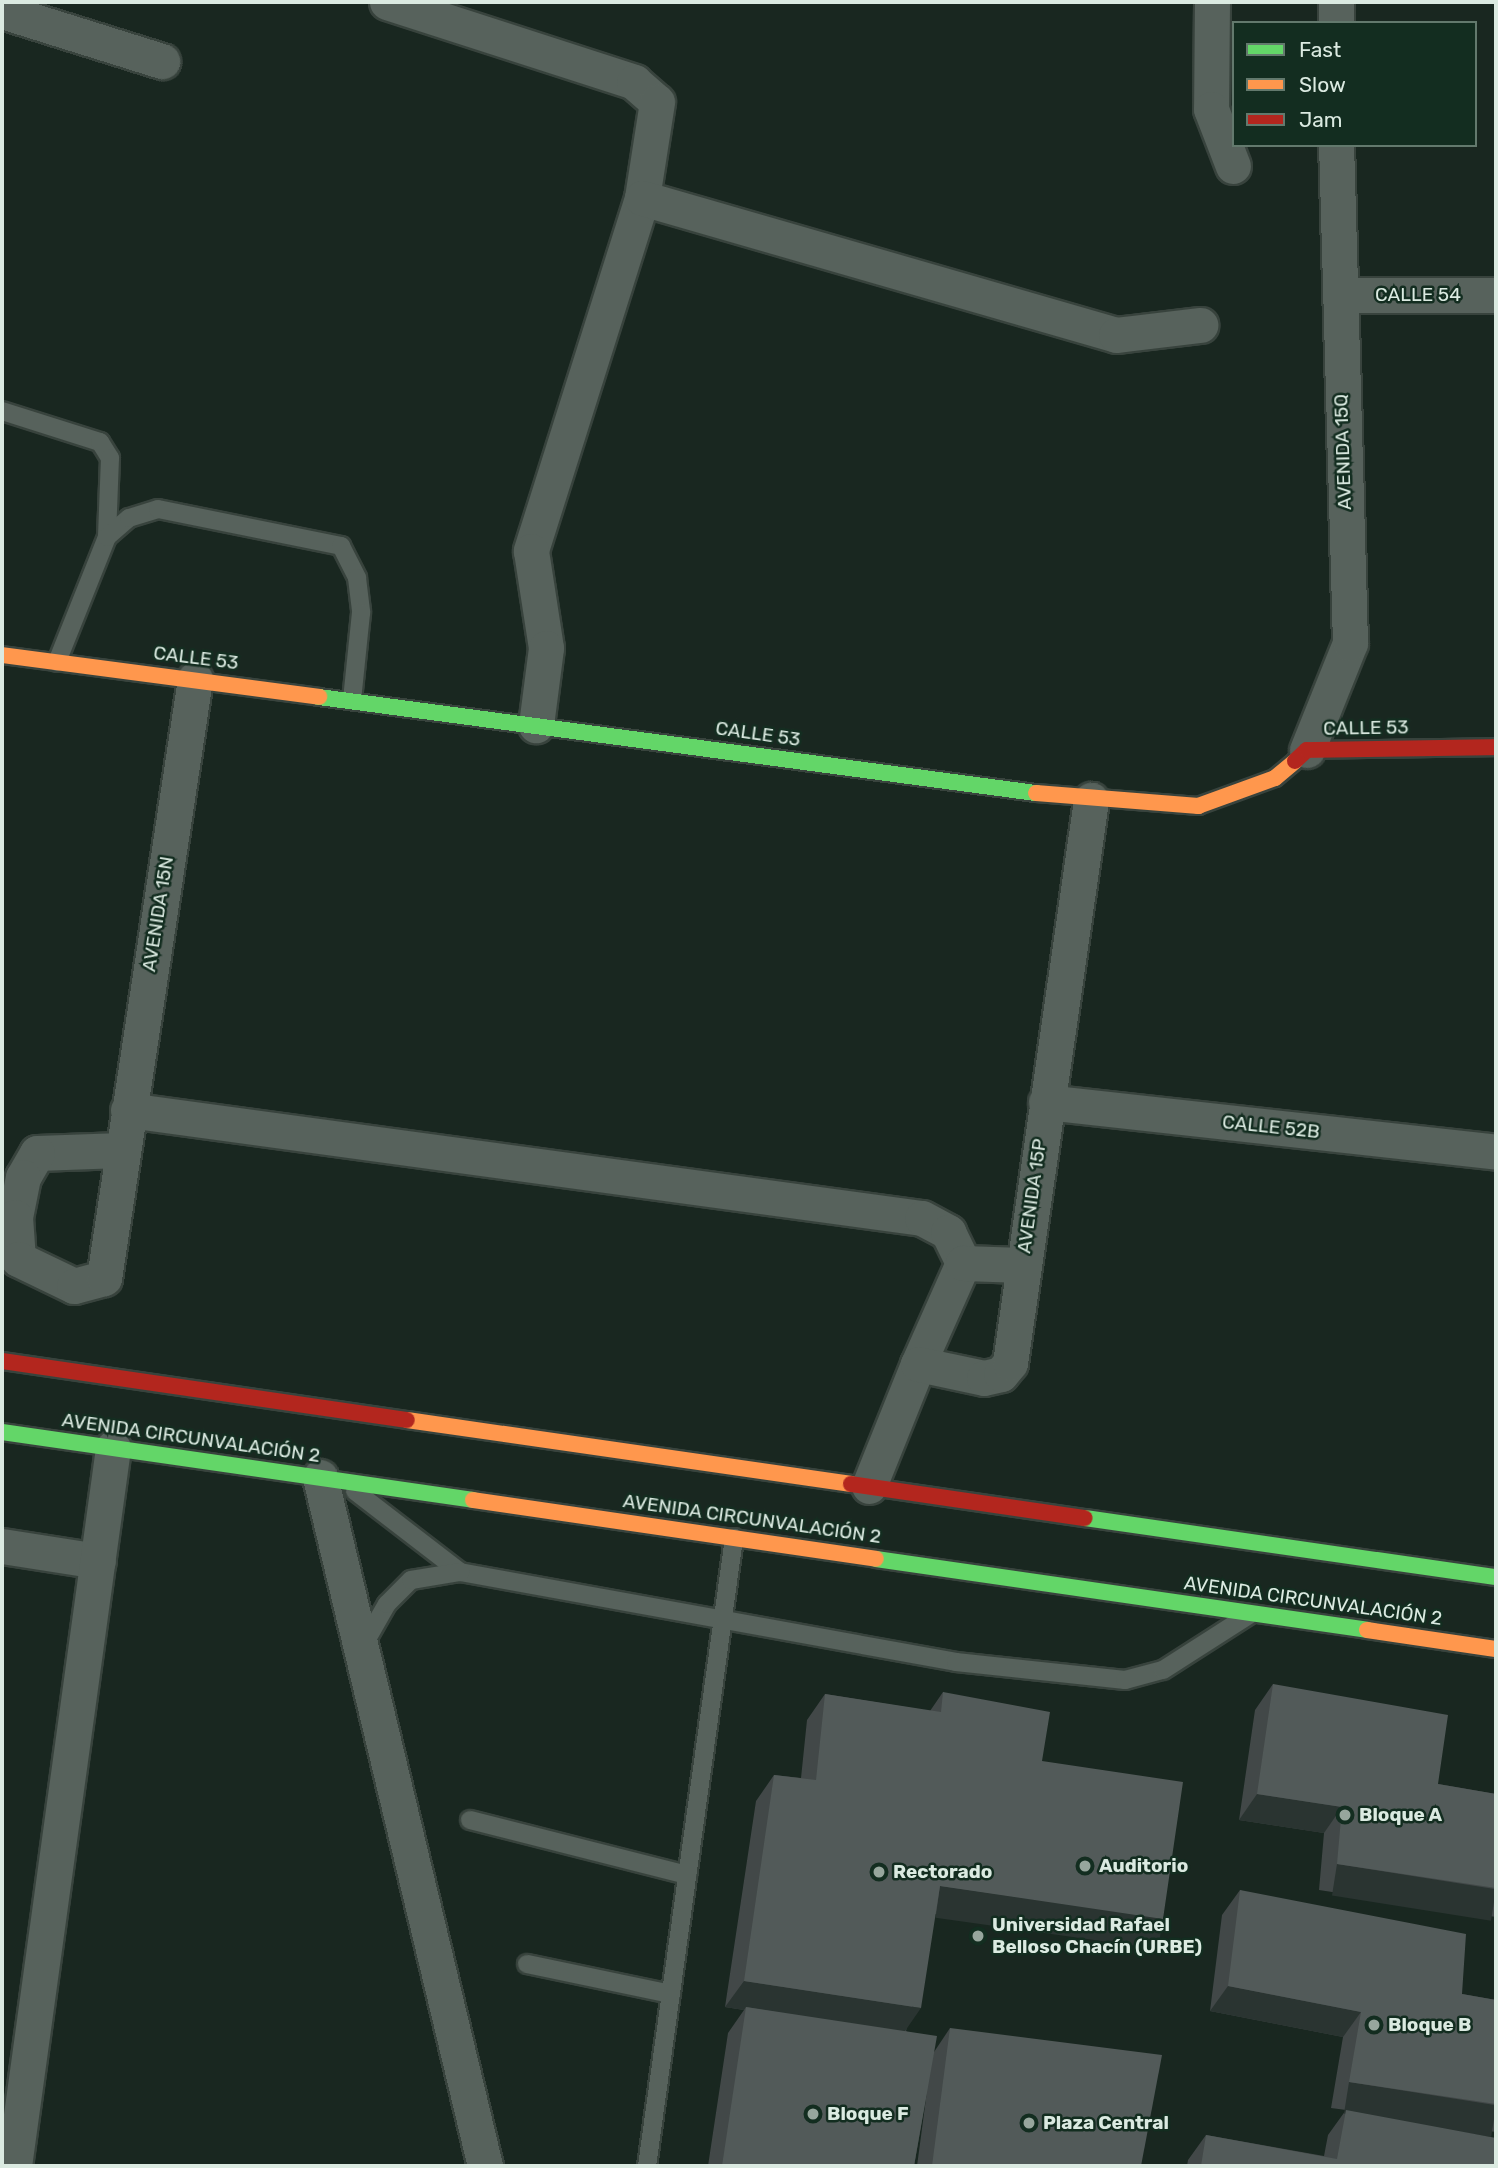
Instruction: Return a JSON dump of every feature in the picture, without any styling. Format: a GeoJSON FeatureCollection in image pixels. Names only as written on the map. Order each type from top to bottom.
{"type":"FeatureCollection","features":[{"type":"Feature","properties":{"kind":"main road","name":"CALLE 53"},"geometry":{"type":"LineString","coordinates":[[2,655],[1091,800],[1198,806],[1275,778],[1307,750],[1496,747]]}},
{"type":"Feature","properties":{"kind":"main road"},"geometry":{"type":"LineString","coordinates":[[2,1361],[1496,1577]]}},
{"type":"Feature","properties":{"kind":"main road","name":"AVENIDA CIRCUNVALACIÓN 2"},"geometry":{"type":"LineString","coordinates":[[2,1432],[1496,1649]]}},
{"type":"Feature","properties":{"kind":"street"},"geometry":{"type":"LineString","coordinates":[[387,2],[634,82],[657,102],[642,198],[531,551],[546,648],[536,725]]}},
{"type":"Feature","properties":{"kind":"street"},"geometry":{"type":"LineString","coordinates":[[1212,2],[1211,109],[1233,166]]}},
{"type":"Feature","properties":{"kind":"street"},"geometry":{"type":"LineString","coordinates":[[1336,2],[1336,21]]}},
{"type":"Feature","properties":{"kind":"street"},"geometry":{"type":"LineString","coordinates":[[2,11],[162,61]]}},
{"type":"Feature","properties":{"kind":"street","name":"AVENIDA 15Q"},"geometry":{"type":"LineString","coordinates":[[1307,750],[1350,643],[1336,147]]}},
{"type":"Feature","properties":{"kind":"street"},"geometry":{"type":"LineString","coordinates":[[642,198],[1116,335],[1200,325]]}},
{"type":"Feature","properties":{"kind":"street","name":"CALLE 54"},"geometry":{"type":"LineString","coordinates":[[1340,295],[1496,295]]}},
{"type":"Feature","properties":{"kind":"street","name":"AVENIDA 15N"},"geometry":{"type":"LineString","coordinates":[[121,1150],[195,679]]}},
{"type":"Feature","properties":{"kind":"street","name":"AVENIDA 15P"},"geometry":{"type":"LineString","coordinates":[[918,1364],[984,1378],[1001,1374],[1010,1363],[1045,1102],[1091,800]]}},
{"type":"Feature","properties":{"kind":"street","name":"CALLE 52B"},"geometry":{"type":"LineString","coordinates":[[1045,1102],[1496,1152]]}},
{"type":"Feature","properties":{"kind":"street"},"geometry":{"type":"LineString","coordinates":[[128,1110],[922,1218],[948,1232],[964,1263]]}},
{"type":"Feature","properties":{"kind":"street"},"geometry":{"type":"LineString","coordinates":[[964,1263],[1023,1265]]}},
{"type":"Feature","properties":{"kind":"street"},"geometry":{"type":"LineString","coordinates":[[869,1486],[877,1451],[964,1263]]}},
{"type":"Feature","properties":{"kind":"street"},"geometry":{"type":"LineString","coordinates":[[14,2166],[113,1448]]}},
{"type":"Feature","properties":{"kind":"street"},"geometry":{"type":"LineString","coordinates":[[331,1478],[361,1650],[485,2166]]}},
{"type":"Feature","properties":{"kind":"street"},"geometry":{"type":"LineString","coordinates":[[2,1545],[98,1561]]}},
{"type":"Feature","properties":{"kind":"lane"},"geometry":{"type":"LineString","coordinates":[[2,411],[100,442],[110,458],[107,537],[57,662]]}},
{"type":"Feature","properties":{"kind":"lane"},"geometry":{"type":"LineString","coordinates":[[107,537],[129,518],[158,509],[341,546],[357,578],[361,613],[352,700]]}},
{"type":"Feature","properties":{"kind":"lane"},"geometry":{"type":"LineString","coordinates":[[331,1478],[460,1572]]}},
{"type":"Feature","properties":{"kind":"lane"},"geometry":{"type":"LineString","coordinates":[[647,2166],[734,1538]]}},
{"type":"Feature","properties":{"kind":"lane"},"geometry":{"type":"LineString","coordinates":[[361,1650],[387,1604],[411,1580],[460,1572],[723,1617],[956,1662],[1125,1680],[1163,1670],[1252,1613]]}},
{"type":"Feature","properties":{"kind":"lane"},"geometry":{"type":"LineString","coordinates":[[470,1820],[687,1875]]}},
{"type":"Feature","properties":{"kind":"lane"},"geometry":{"type":"LineString","coordinates":[[527,1964],[671,1994]]}},
{"type":"Feature","properties":{"kind":"building","name":"Bloque A"},"geometry":{"type":"Polygon","coordinates":[[[1273,1684],[1448,1715],[1438,1784],[1496,1794],[1496,1888],[1337,1864],[1342,1807],[1257,1794],[1273,1684]]]}},
{"type":"Feature","properties":{"kind":"building","name":"Rectorado"},"geometry":{"type":"Polygon","coordinates":[[[943,1692],[1050,1712],[1042,1761],[1183,1782],[1163,1919],[940,1886],[921,2008],[744,1981],[774,1775],[816,1780],[825,1694],[941,1712],[943,1692]]]}},
{"type":"Feature","properties":{"kind":"building","name":"Bloque B"},"geometry":{"type":"Polygon","coordinates":[[[1240,1890],[1466,1934],[1462,1994],[1496,2000],[1496,2104],[1349,2082],[1361,2012],[1228,1986],[1240,1890]]]}},
{"type":"Feature","properties":{"kind":"building","name":"Bloque F"},"geometry":{"type":"Polygon","coordinates":[[[746,2007],[937,2036],[914,2166],[722,2166],[746,2007]]]}},
{"type":"Feature","properties":{"kind":"building","name":"Plaza Central"},"geometry":{"type":"Polygon","coordinates":[[[950,2028],[1162,2055],[1141,2166],[932,2166],[950,2028]]]}},
{"type":"Feature","properties":{"kind":"building"},"geometry":{"type":"Polygon","coordinates":[[[1346,2110],[1496,2138],[1496,2166],[1201,2166],[1206,2135],[1337,2159],[1346,2110]]]}},
{"type":"Feature","properties":{"kind":"traffic: fast"},"geometry":{"type":"LineString","coordinates":[[319,697],[1036,793]]}},
{"type":"Feature","properties":{"kind":"traffic: fast"},"geometry":{"type":"LineString","coordinates":[[2,1432],[473,1500]]}},
{"type":"Feature","properties":{"kind":"traffic: fast"},"geometry":{"type":"LineString","coordinates":[[1085,1518],[1496,1577]]}},
{"type":"Feature","properties":{"kind":"traffic: fast"},"geometry":{"type":"LineString","coordinates":[[876,1559],[1367,1630]]}},
{"type":"Feature","properties":{"kind":"traffic: slow"},"geometry":{"type":"LineString","coordinates":[[2,655],[319,697]]}},
{"type":"Feature","properties":{"kind":"traffic: slow"},"geometry":{"type":"LineString","coordinates":[[1036,793],[1198,806],[1275,778],[1295,761]]}},
{"type":"Feature","properties":{"kind":"traffic: slow"},"geometry":{"type":"LineString","coordinates":[[407,1420],[851,1484]]}},
{"type":"Feature","properties":{"kind":"traffic: slow"},"geometry":{"type":"LineString","coordinates":[[473,1500],[876,1559]]}},
{"type":"Feature","properties":{"kind":"traffic: slow"},"geometry":{"type":"LineString","coordinates":[[1367,1630],[1496,1649]]}},
{"type":"Feature","properties":{"kind":"traffic: jam"},"geometry":{"type":"LineString","coordinates":[[1295,761],[1307,750],[1496,747]]}},
{"type":"Feature","properties":{"kind":"traffic: jam"},"geometry":{"type":"LineString","coordinates":[[2,1361],[407,1420]]}},
{"type":"Feature","properties":{"kind":"traffic: jam"},"geometry":{"type":"LineString","coordinates":[[851,1484],[1085,1518]]}},
{"type":"Feature","properties":{"kind":"place","name":"Bloque A"},"geometry":{"type":"Point","coordinates":[1345,1815]}},
{"type":"Feature","properties":{"kind":"place","name":"Auditorio"},"geometry":{"type":"Point","coordinates":[1085,1866]}},
{"type":"Feature","properties":{"kind":"place","name":"Rectorado"},"geometry":{"type":"Point","coordinates":[879,1872]}},
{"type":"Feature","properties":{"kind":"place","name":"Universidad Rafael Belloso Chacín (URBE)"},"geometry":{"type":"Point","coordinates":[978,1936]}},
{"type":"Feature","properties":{"kind":"place","name":"Bloque B"},"geometry":{"type":"Point","coordinates":[1374,2025]}},
{"type":"Feature","properties":{"kind":"place","name":"Bloque F"},"geometry":{"type":"Point","coordinates":[813,2114]}},
{"type":"Feature","properties":{"kind":"place","name":"Plaza Central"},"geometry":{"type":"Point","coordinates":[1029,2123]}}]}
